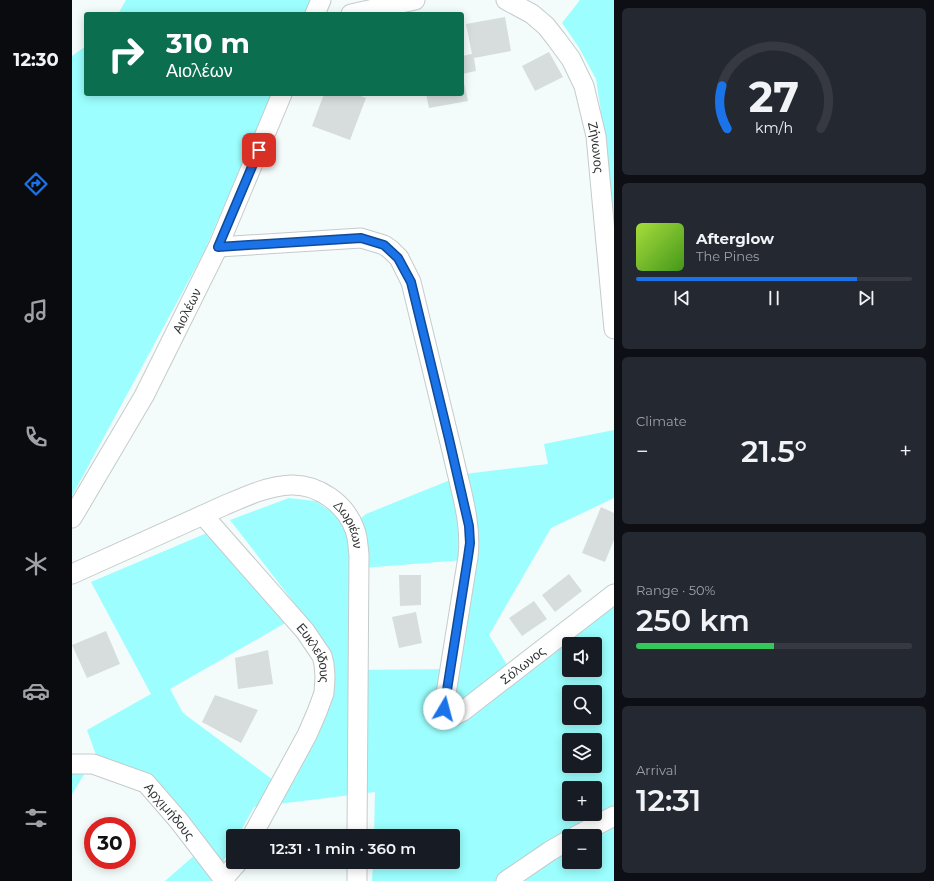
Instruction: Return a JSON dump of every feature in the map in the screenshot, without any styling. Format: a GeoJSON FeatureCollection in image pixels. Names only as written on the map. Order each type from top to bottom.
{"type":"FeatureCollection","features":[{"type":"Feature","properties":{"kind":"street"},"geometry":{"type":"LineString","coordinates":[[316,12],[321,0]]}},
{"type":"Feature","properties":{"kind":"street"},"geometry":{"type":"LineString","coordinates":[[360,12],[415,0]]}},
{"type":"Feature","properties":{"kind":"street","name":"Ζήνωνος"},"geometry":{"type":"LineString","coordinates":[[506,0],[532,14],[554,36],[571,59],[584,86],[596,136],[614,328]]}},
{"type":"Feature","properties":{"kind":"street","name":"Αιολέων"},"geometry":{"type":"LineString","coordinates":[[72,518],[144,396],[218,247],[281,96]]}},
{"type":"Feature","properties":{"kind":"street","name":"Σόλωνος"},"geometry":{"type":"LineString","coordinates":[[218,247],[361,238],[384,245],[398,258],[406,270],[411,282],[444,416],[470,535],[468,557],[444,706],[448,715],[455,715],[463,711],[614,594]]}},
{"type":"Feature","properties":{"kind":"street","name":"Δωριέων"},"geometry":{"type":"LineString","coordinates":[[72,574],[203,514],[262,491],[278,487],[300,485],[320,491],[330,497],[346,513],[352,523],[356,531],[359,555],[357,829]]}},
{"type":"Feature","properties":{"kind":"street","name":"Ευκλείδους"},"geometry":{"type":"LineString","coordinates":[[203,514],[305,630],[322,656],[324,664],[324,693],[317,712],[307,735],[256,829]]}},
{"type":"Feature","properties":{"kind":"street","name":"Αρχιμήδους"},"geometry":{"type":"LineString","coordinates":[[72,764],[93,764],[146,783],[179,820],[225,880]]}},
{"type":"Feature","properties":{"kind":"street"},"geometry":{"type":"LineString","coordinates":[[589,829],[614,816]]}},
{"type":"Feature","properties":{"kind":"street"},"geometry":{"type":"LineString","coordinates":[[506,881],[562,844]]}},
{"type":"Feature","properties":{"kind":"street"},"geometry":{"type":"LineString","coordinates":[[225,880],[233,869]]}},
{"type":"Feature","properties":{"kind":"street"},"geometry":{"type":"LineString","coordinates":[[357,869],[357,881]]}},
{"type":"Feature","properties":{"kind":"shaded area"},"geometry":{"type":"Polygon","coordinates":[[[126,0],[310,0],[306,12],[119,12],[126,0]]]}},
{"type":"Feature","properties":{"kind":"shaded area"},"geometry":{"type":"Polygon","coordinates":[[[580,0],[614,0],[614,212],[610,212],[606,145],[596,79],[578,46],[562,23],[580,0]]]}},
{"type":"Feature","properties":{"kind":"shaded area"},"geometry":{"type":"Polygon","coordinates":[[[84,47],[84,96],[272,96],[203,254],[72,496],[72,56],[84,47]]]}},
{"type":"Feature","properties":{"kind":"shaded area"},"geometry":{"type":"Polygon","coordinates":[[[614,430],[614,498],[551,528],[489,635],[515,678],[562,642],[562,677],[602,677],[602,637],[569,637],[614,603],[614,881],[372,881],[373,869],[460,869],[460,829],[374,829],[375,792],[254,807],[242,829],[226,829],[226,857],[223,862],[217,864],[139,772],[96,755],[87,730],[151,694],[91,582],[207,533],[287,622],[170,689],[183,713],[284,788],[328,697],[329,648],[230,520],[289,498],[315,501],[332,512],[348,529],[366,514],[465,474],[548,464],[544,444],[614,430]],[[477,559],[349,569],[351,670],[460,669],[477,559]]]}},
{"type":"Feature","properties":{"kind":"shaded area"},"geometry":{"type":"Polygon","coordinates":[[[72,771],[86,771],[72,794],[72,771]]]}},
{"type":"Feature","properties":{"kind":"shaded area"},"geometry":{"type":"Polygon","coordinates":[[[196,854],[212,881],[165,881],[196,854]]]}},
{"type":"Feature","properties":{"kind":"building"},"geometry":{"type":"Polygon","coordinates":[[[505,17],[511,51],[474,58],[476,71],[464,74],[464,56],[472,54],[466,24],[505,17]]]}},
{"type":"Feature","properties":{"kind":"building"},"geometry":{"type":"Polygon","coordinates":[[[549,52],[563,77],[535,91],[522,66],[549,52]]]}},
{"type":"Feature","properties":{"kind":"building"},"geometry":{"type":"Polygon","coordinates":[[[464,83],[468,101],[429,108],[426,96],[464,96],[464,83]]]}},
{"type":"Feature","properties":{"kind":"building"},"geometry":{"type":"Polygon","coordinates":[[[323,96],[360,96],[366,98],[350,140],[312,126],[323,96]]]}},
{"type":"Feature","properties":{"kind":"building"},"geometry":{"type":"Polygon","coordinates":[[[601,507],[614,513],[614,540],[605,562],[582,553],[601,507]]]}},
{"type":"Feature","properties":{"kind":"building"},"geometry":{"type":"Polygon","coordinates":[[[569,574],[582,591],[555,612],[542,595],[569,574]]]}},
{"type":"Feature","properties":{"kind":"building"},"geometry":{"type":"Polygon","coordinates":[[[399,575],[421,575],[421,605],[400,606],[399,575]]]}},
{"type":"Feature","properties":{"kind":"building"},"geometry":{"type":"Polygon","coordinates":[[[534,601],[547,619],[522,636],[509,618],[534,601]]]}},
{"type":"Feature","properties":{"kind":"building"},"geometry":{"type":"Polygon","coordinates":[[[416,612],[422,643],[399,648],[392,617],[416,612]]]}},
{"type":"Feature","properties":{"kind":"building"},"geometry":{"type":"Polygon","coordinates":[[[106,631],[120,664],[87,678],[72,645],[106,631]]]}},
{"type":"Feature","properties":{"kind":"building"},"geometry":{"type":"Polygon","coordinates":[[[268,650],[273,684],[238,689],[235,658],[268,650]]]}},
{"type":"Feature","properties":{"kind":"building"},"geometry":{"type":"Polygon","coordinates":[[[215,695],[258,710],[241,743],[202,722],[215,695]]]}},
{"type":"Feature","properties":{"kind":"route"},"geometry":{"type":"LineString","coordinates":[[259,150],[218,247],[361,238],[384,245],[391,250],[406,270],[411,282],[467,516],[470,535],[468,557],[444,709]]}}]}
